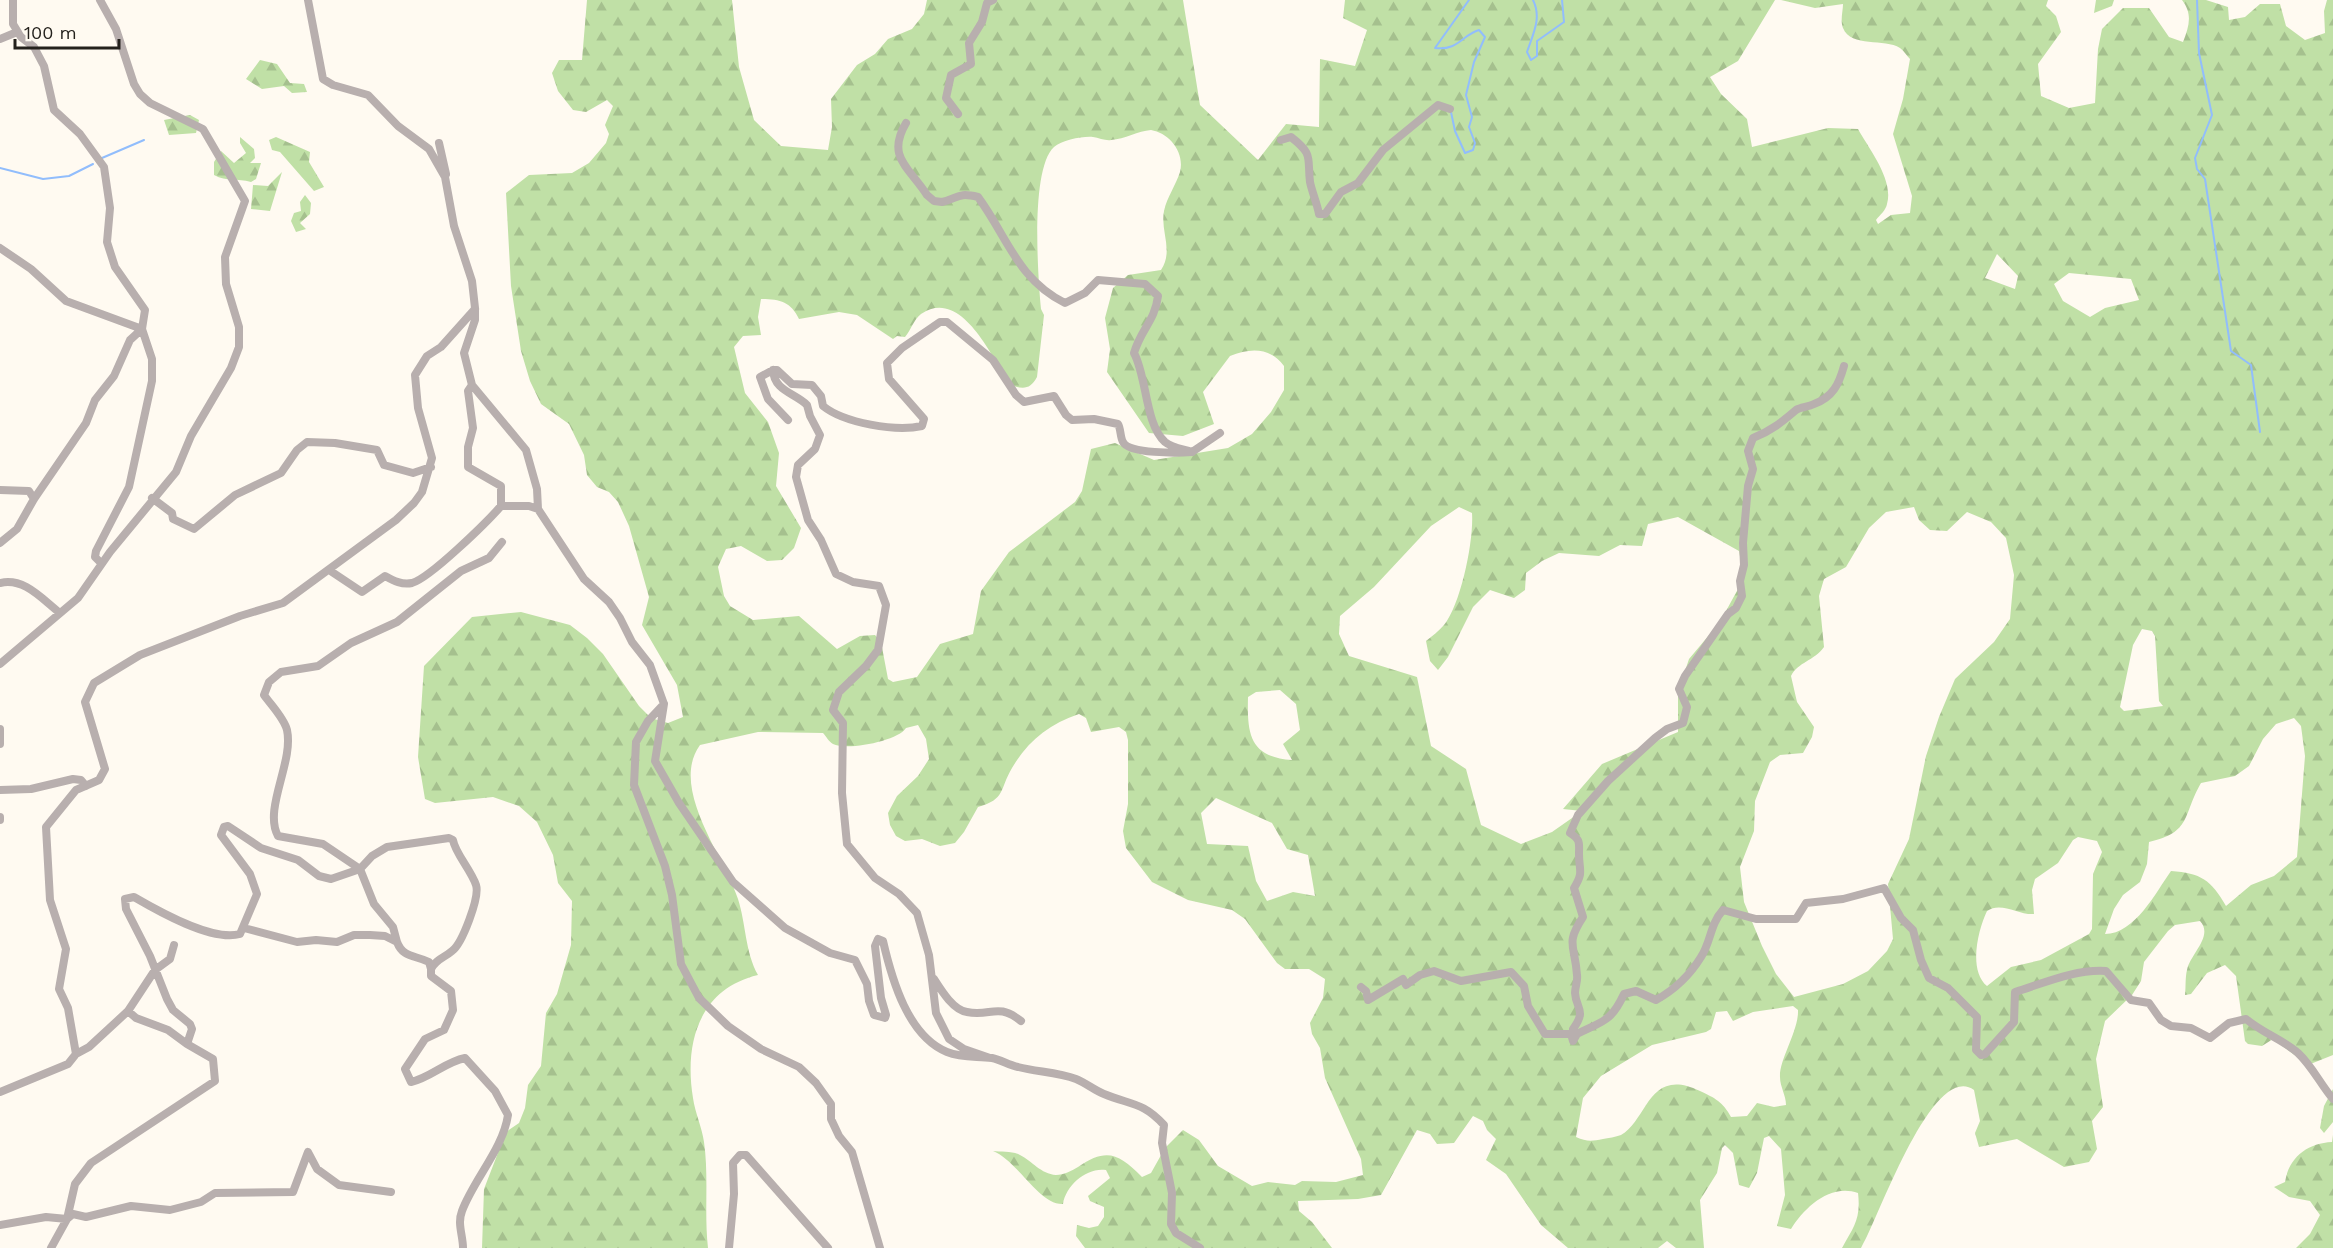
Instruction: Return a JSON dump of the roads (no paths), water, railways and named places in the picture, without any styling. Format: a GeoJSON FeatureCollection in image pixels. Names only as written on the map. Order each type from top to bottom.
{"type":"FeatureCollection","features":[{"type":"Feature","properties":{"kind":"street"},"geometry":{"type":"LineString","coordinates":[[13,0],[13,24],[17,32],[34,47],[44,66],[54,110],[80,134],[104,167],[111,208],[107,242],[115,267],[145,310],[142,329],[152,359],[152,381],[129,487],[96,551],[95,557],[101,563]]}},
{"type":"Feature","properties":{"kind":"street"},"geometry":{"type":"LineString","coordinates":[[0,664],[78,598],[101,563],[176,471],[185,447],[231,368],[239,347],[239,327],[226,284],[225,257],[244,201],[203,129],[150,103],[140,94],[134,84],[116,29],[100,0]]}},
{"type":"Feature","properties":{"kind":"street"},"geometry":{"type":"LineString","coordinates":[[308,0],[323,79],[333,85],[368,95],[398,126],[429,149],[445,177],[454,226],[472,281],[475,320],[464,353],[472,385],[526,450],[537,489],[538,509],[584,579],[609,602],[632,642],[650,665],[664,704],[655,761],[679,803],[733,882],[785,928],[830,953],[855,960],[867,984],[874,1015],[885,1018],[875,946],[879,939],[883,942],[898,994],[910,1012],[918,1032],[930,1044],[947,1052],[962,1057],[990,1058]]}},
{"type":"Feature","properties":{"kind":"street"},"geometry":{"type":"LineString","coordinates":[[958,114],[946,98],[951,75],[971,64],[969,43],[982,22],[987,3],[993,0]]}},
{"type":"Feature","properties":{"kind":"street"},"geometry":{"type":"LineString","coordinates":[[0,39],[17,32]]}},
{"type":"Feature","properties":{"kind":"street"},"geometry":{"type":"LineString","coordinates":[[1281,140],[1291,137],[1302,146],[1311,163],[1310,181],[1319,214],[1325,214],[1341,192],[1358,183],[1383,150],[1426,113],[1438,105],[1450,109]]}},
{"type":"Feature","properties":{"kind":"street"},"geometry":{"type":"LineString","coordinates":[[906,123],[896,143],[897,153],[927,195],[934,201],[942,202],[952,196],[966,194],[978,197],[1018,265],[1055,298],[1065,303],[1085,293],[1098,280],[1145,284],[1158,296],[1156,314],[1139,338],[1134,353],[1142,367],[1147,400],[1158,431],[1165,441],[1192,452]]}},
{"type":"Feature","properties":{"kind":"street"},"geometry":{"type":"LineString","coordinates":[[439,143],[447,171],[445,177]]}},
{"type":"Feature","properties":{"kind":"street"},"geometry":{"type":"LineString","coordinates":[[0,248],[32,269],[66,301],[142,329]]}},
{"type":"Feature","properties":{"kind":"street"},"geometry":{"type":"LineString","coordinates":[[76,1054],[68,1008],[59,989],[66,949],[50,900],[46,827],[76,790],[99,780],[105,769],[85,702],[94,683],[140,655],[240,616],[275,607],[329,570],[414,503],[431,466],[432,458],[414,384],[415,375],[427,356],[441,346],[475,308]]}},
{"type":"Feature","properties":{"kind":"street"},"geometry":{"type":"LineString","coordinates":[[788,420],[763,390],[759,377],[773,370],[777,370],[792,384],[812,385],[821,396],[823,406],[842,418],[906,428],[922,426],[924,419],[889,379],[887,363],[902,348],[940,322],[947,322],[993,360],[1016,395],[1024,402],[1054,396],[1072,420],[1094,419],[1118,424],[1123,443],[1131,450],[1178,454],[1192,452],[1220,433]]}},
{"type":"Feature","properties":{"kind":"street"},"geometry":{"type":"LineString","coordinates":[[0,543],[17,529],[34,499],[86,423],[95,400],[114,376],[130,340],[142,329]]}},
{"type":"Feature","properties":{"kind":"street"},"geometry":{"type":"LineString","coordinates":[[1577,1034],[1573,1029],[1579,1018],[1581,1006],[1575,998],[1578,979],[1572,954],[1572,935],[1583,917],[1574,888],[1581,874],[1579,854],[1581,846],[1578,838],[1570,833],[1578,815],[1599,790],[1655,738],[1667,729],[1683,723],[1686,706],[1679,689],[1685,676],[1728,614],[1736,608],[1742,596],[1740,581],[1744,565],[1743,543],[1748,486],[1753,469],[1748,451],[1753,438],[1787,420],[1798,409],[1828,396],[1839,385],[1844,366]]}},
{"type":"Feature","properties":{"kind":"street"},"geometry":{"type":"LineString","coordinates":[[773,370],[777,383],[807,405],[812,423],[820,435],[815,448],[798,465],[796,477],[808,520],[821,540],[836,574],[853,582],[879,586],[886,605],[878,650],[866,666],[839,692],[833,710],[843,723],[842,793],[847,844],[875,878],[899,894],[917,913],[929,955],[936,1013],[949,1038],[964,1049],[1014,1067],[1063,1075],[1104,1094],[1139,1104],[1152,1112],[1164,1125],[1162,1143],[1172,1193],[1171,1224],[1176,1233],[1200,1248]]}},
{"type":"Feature","properties":{"kind":"street"},"geometry":{"type":"LineString","coordinates":[[472,385],[468,391],[473,428],[468,447],[468,467],[501,486],[501,506]]}},
{"type":"Feature","properties":{"kind":"street"},"geometry":{"type":"LineString","coordinates":[[152,498],[172,513],[173,519],[194,529],[235,495],[281,473],[302,446],[314,441],[377,450],[384,465],[413,473],[431,466]]}},
{"type":"Feature","properties":{"kind":"street"},"geometry":{"type":"LineString","coordinates":[[0,490],[29,491],[34,499]]}},
{"type":"Feature","properties":{"kind":"street"},"geometry":{"type":"LineString","coordinates":[[329,570],[362,592],[385,576],[403,584],[415,582],[456,550],[501,506],[529,506],[538,509]]}},
{"type":"Feature","properties":{"kind":"street"},"geometry":{"type":"LineString","coordinates":[[463,1248],[459,1228],[461,1212],[502,1134],[508,1115],[495,1091],[465,1058],[411,1082],[405,1069],[425,1038],[444,1030],[453,1010],[451,991],[431,976],[429,962],[401,951],[393,927],[374,904],[360,869],[323,844],[278,836],[273,821],[284,770],[287,730],[264,695],[269,682],[281,672],[318,666],[351,643],[398,622],[462,571],[489,558],[502,542]]}},
{"type":"Feature","properties":{"kind":"street"},"geometry":{"type":"LineString","coordinates":[[0,584],[8,581],[22,584],[60,613]]}},
{"type":"Feature","properties":{"kind":"street"},"geometry":{"type":"LineString","coordinates":[[664,704],[648,721],[636,742],[634,785],[665,866],[672,895],[681,964],[699,998],[728,1026],[761,1049],[799,1067],[816,1083],[831,1104],[831,1119],[839,1136],[852,1152],[880,1248]]}},
{"type":"Feature","properties":{"kind":"street"},"geometry":{"type":"LineString","coordinates":[[0,729],[0,744]]}},
{"type":"Feature","properties":{"kind":"street"},"geometry":{"type":"LineString","coordinates":[[0,790],[40,788],[73,779],[81,780],[86,786]]}},
{"type":"Feature","properties":{"kind":"street"},"geometry":{"type":"LineString","coordinates":[[188,1044],[192,1029],[190,1024],[172,1010],[126,909],[125,899],[128,897],[217,934],[232,937],[240,934],[257,894],[239,856],[221,835],[224,827],[228,826],[261,848],[298,860],[319,876],[331,879],[360,869],[372,856],[387,847],[441,838],[453,840],[457,852],[468,867],[476,885],[476,893],[472,912],[458,945],[439,958],[430,969]]}},
{"type":"Feature","properties":{"kind":"street"},"geometry":{"type":"LineString","coordinates":[[1361,987],[1366,991],[1368,1000],[1403,979],[1406,985],[1420,975],[1434,971],[1461,981],[1512,972],[1524,986],[1528,1006],[1545,1034],[1571,1034],[1573,1041],[1577,1034],[1605,1023],[1614,1015],[1624,994],[1636,991],[1656,1000],[1672,991],[1702,957],[1714,919],[1723,910],[1756,919],[1796,919],[1806,903],[1843,899],[1884,888],[1901,918],[1913,930],[1920,960],[1929,978],[1948,988],[1977,1017],[1976,1050],[1981,1055],[1985,1054],[2014,1022],[2015,992],[2070,975],[2092,970],[2106,971],[2131,1000],[2148,1003],[2161,1020],[2171,1026],[2191,1028],[2203,1037],[2211,1038],[2229,1023],[2246,1019],[2263,1034],[2282,1041],[2299,1054],[2333,1099]]}},
{"type":"Feature","properties":{"kind":"street"},"geometry":{"type":"LineString","coordinates":[[244,928],[297,942],[316,940],[337,942],[354,935],[385,936],[397,942]]}},
{"type":"Feature","properties":{"kind":"street"},"geometry":{"type":"LineString","coordinates":[[0,1092],[69,1064],[76,1054],[89,1047],[128,1011],[155,970],[170,959],[174,945]]}},
{"type":"Feature","properties":{"kind":"street"},"geometry":{"type":"LineString","coordinates":[[932,976],[957,1007],[966,1012],[1003,1010],[1021,1021]]}},
{"type":"Feature","properties":{"kind":"street"},"geometry":{"type":"LineString","coordinates":[[51,1248],[67,1219],[75,1184],[91,1164],[215,1081],[213,1059],[168,1030],[136,1018],[128,1011]]}},
{"type":"Feature","properties":{"kind":"street"},"geometry":{"type":"LineString","coordinates":[[0,1225],[46,1217],[67,1219],[73,1214],[86,1217],[131,1206],[170,1210],[201,1202],[215,1193],[293,1192],[308,1152],[318,1169],[339,1185],[391,1192]]}},
{"type":"Feature","properties":{"kind":"street"},"geometry":{"type":"LineString","coordinates":[[729,1248],[734,1194],[733,1163],[740,1155],[746,1155],[828,1248]]}},
{"type":"Feature","properties":{"kind":"waterway"},"geometry":{"type":"LineString","coordinates":[[1451,112],[1455,131],[1465,153],[1473,150],[1475,143],[1469,127],[1472,117],[1466,95],[1474,62],[1485,37],[1479,30],[1455,45],[1435,48],[1469,0]]}},
{"type":"Feature","properties":{"kind":"waterway"},"geometry":{"type":"LineString","coordinates":[[1533,0],[1537,20],[1527,52],[1531,60],[1537,56],[1537,41],[1564,22],[1562,0]]}},
{"type":"Feature","properties":{"kind":"waterway"},"geometry":{"type":"LineString","coordinates":[[2197,0],[2199,53],[2212,115],[2195,158],[2197,169],[2205,179],[2231,351],[2251,365],[2260,432]]}},
{"type":"Feature","properties":{"kind":"waterway"},"geometry":{"type":"LineString","coordinates":[[102,158],[144,140]]}},
{"type":"Feature","properties":{"kind":"waterway"},"geometry":{"type":"LineString","coordinates":[[0,168],[43,179],[69,176],[93,164]]}}]}
